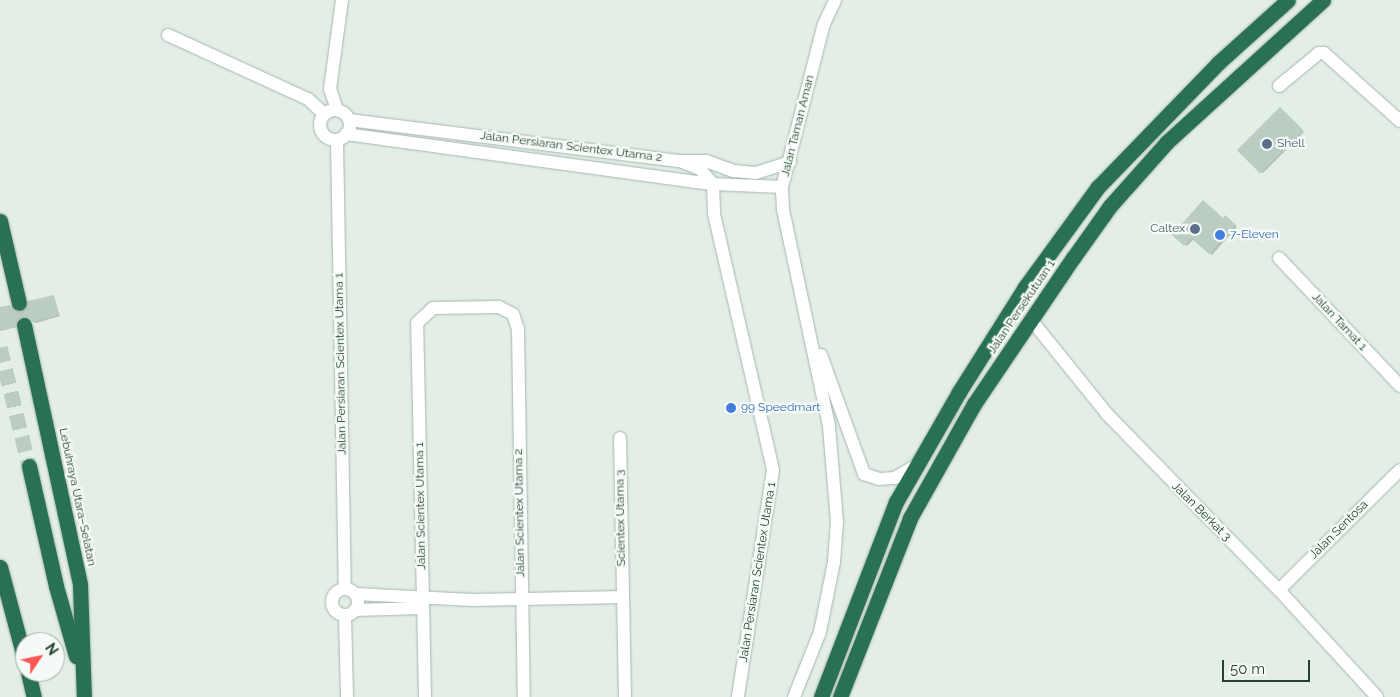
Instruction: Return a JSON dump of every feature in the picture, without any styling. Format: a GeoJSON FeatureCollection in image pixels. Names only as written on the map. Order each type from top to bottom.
{"type":"FeatureCollection","features":[{"type":"Feature","properties":{"kind":"highway","name":"Jalan Persekutuan 1"},"geometry":{"type":"LineString","coordinates":[[821,697],[896,502],[959,392],[1025,287],[1098,187],[1218,63],[1288,0]]}},
{"type":"Feature","properties":{"kind":"highway","name":"Jalan Persekutuan 1"},"geometry":{"type":"LineString","coordinates":[[840,697],[910,518],[974,404],[1110,206],[1167,142],[1323,0]]}},
{"type":"Feature","properties":{"kind":"highway"},"geometry":{"type":"LineString","coordinates":[[0,221],[19,303]]}},
{"type":"Feature","properties":{"kind":"highway","name":"Lebuhraya Utara–Selatan"},"geometry":{"type":"LineString","coordinates":[[24,325],[80,585],[84,697]]}},
{"type":"Feature","properties":{"kind":"highway","name":"Lebuhraya Utara–Selatan"},"geometry":{"type":"LineString","coordinates":[[29,466],[56,586],[82,677]]}},
{"type":"Feature","properties":{"kind":"highway"},"geometry":{"type":"LineString","coordinates":[[0,566],[17,632]]}},
{"type":"Feature","properties":{"kind":"highway"},"geometry":{"type":"LineString","coordinates":[[30,682],[34,697]]}},
{"type":"Feature","properties":{"kind":"street"},"geometry":{"type":"LineString","coordinates":[[337,110],[324,114],[320,122],[323,133],[342,137],[349,120],[337,110],[330,89],[342,0]]}},
{"type":"Feature","properties":{"kind":"street","name":"Jalan Taman Aman"},"geometry":{"type":"LineString","coordinates":[[794,697],[820,632],[834,562],[837,522],[829,426],[783,209],[782,187],[790,162],[818,46],[835,0]]}},
{"type":"Feature","properties":{"kind":"street"},"geometry":{"type":"LineString","coordinates":[[168,35],[308,99],[324,114]]}},
{"type":"Feature","properties":{"kind":"street"},"geometry":{"type":"LineString","coordinates":[[1279,86],[1319,53],[1324,53],[1400,122]]}},
{"type":"Feature","properties":{"kind":"street","name":"Jalan Persiaran Scientex Utama 2"},"geometry":{"type":"LineString","coordinates":[[349,120],[680,161],[706,161],[734,171],[756,172],[790,162]]}},
{"type":"Feature","properties":{"kind":"street","name":"Jalan Persiaran Scientex Utama 2"},"geometry":{"type":"LineString","coordinates":[[342,137],[713,184],[782,187]]}},
{"type":"Feature","properties":{"kind":"street","name":"Jalan Persiaran Scientex Utama 1"},"geometry":{"type":"LineString","coordinates":[[342,137],[350,592],[358,602],[350,612],[347,697]]}},
{"type":"Feature","properties":{"kind":"street"},"geometry":{"type":"LineString","coordinates":[[680,161],[700,169],[713,184]]}},
{"type":"Feature","properties":{"kind":"street","name":"Jalan Persiaran Scientex Utama 1"},"geometry":{"type":"LineString","coordinates":[[713,184],[714,214],[773,470],[738,697]]}},
{"type":"Feature","properties":{"kind":"street","name":"Jalan Tamat 1"},"geometry":{"type":"LineString","coordinates":[[1279,258],[1400,386]]}},
{"type":"Feature","properties":{"kind":"street","name":"Jalan Scientex Utama 2"},"geometry":{"type":"LineString","coordinates":[[421,316],[433,308],[499,307],[513,314],[518,329],[524,697]]}},
{"type":"Feature","properties":{"kind":"street","name":"Jalan Taman Aman"},"geometry":{"type":"LineString","coordinates":[[806,313],[864,474],[895,478],[920,462]]}},
{"type":"Feature","properties":{"kind":"street","name":"Jalan Scientex Utama 1"},"geometry":{"type":"LineString","coordinates":[[421,316],[417,333],[425,697]]}},
{"type":"Feature","properties":{"kind":"street","name":"Jalan Berkat 3"},"geometry":{"type":"LineString","coordinates":[[1032,322],[1107,414],[1279,590],[1377,697]]}},
{"type":"Feature","properties":{"kind":"street","name":"Scientex Utama 3"},"geometry":{"type":"LineString","coordinates":[[620,438],[625,697]]}},
{"type":"Feature","properties":{"kind":"street","name":"Jalan Sentosa"},"geometry":{"type":"LineString","coordinates":[[1279,590],[1400,470]]}},
{"type":"Feature","properties":{"kind":"street","name":"Jalan Persiaran Scientex Utama 1"},"geometry":{"type":"LineString","coordinates":[[350,592],[336,592],[332,604],[337,612],[350,612]]}},
{"type":"Feature","properties":{"kind":"street"},"geometry":{"type":"LineString","coordinates":[[350,592],[423,604]]}},
{"type":"Feature","properties":{"kind":"street"},"geometry":{"type":"LineString","coordinates":[[350,612],[423,604],[521,599],[623,597]]}},
{"type":"Feature","properties":{"kind":"building","name":"Shell"},"geometry":{"type":"Polygon","coordinates":[[[1280,107],[1303,130],[1260,173],[1237,150],[1280,107]]]}},
{"type":"Feature","properties":{"kind":"building","name":"Caltex"},"geometry":{"type":"Polygon","coordinates":[[[1203,200],[1223,218],[1225,215],[1236,225],[1209,254],[1191,238],[1184,246],[1172,235],[1203,200]]]}},
{"type":"Feature","properties":{"kind":"building"},"geometry":{"type":"Polygon","coordinates":[[[54,295],[59,315],[33,322],[27,316],[22,316],[15,327],[0,330],[0,307],[10,305],[16,312],[22,312],[28,301],[54,295]]]}},
{"type":"Feature","properties":{"kind":"tunnel"},"geometry":{"type":"LineString","coordinates":[[19,303],[24,325]]}},
{"type":"Feature","properties":{"kind":"tunnel"},"geometry":{"type":"LineString","coordinates":[[0,347],[29,466]]}},
{"type":"Feature","properties":{"kind":"place","name":"Shell"},"geometry":{"type":"Point","coordinates":[1267,144]}},
{"type":"Feature","properties":{"kind":"place","name":"Caltex"},"geometry":{"type":"Point","coordinates":[1195,229]}},
{"type":"Feature","properties":{"kind":"place","name":"7-Eleven"},"geometry":{"type":"Point","coordinates":[1220,235]}},
{"type":"Feature","properties":{"kind":"place","name":"99 Speedmart"},"geometry":{"type":"Point","coordinates":[731,408]}}]}
